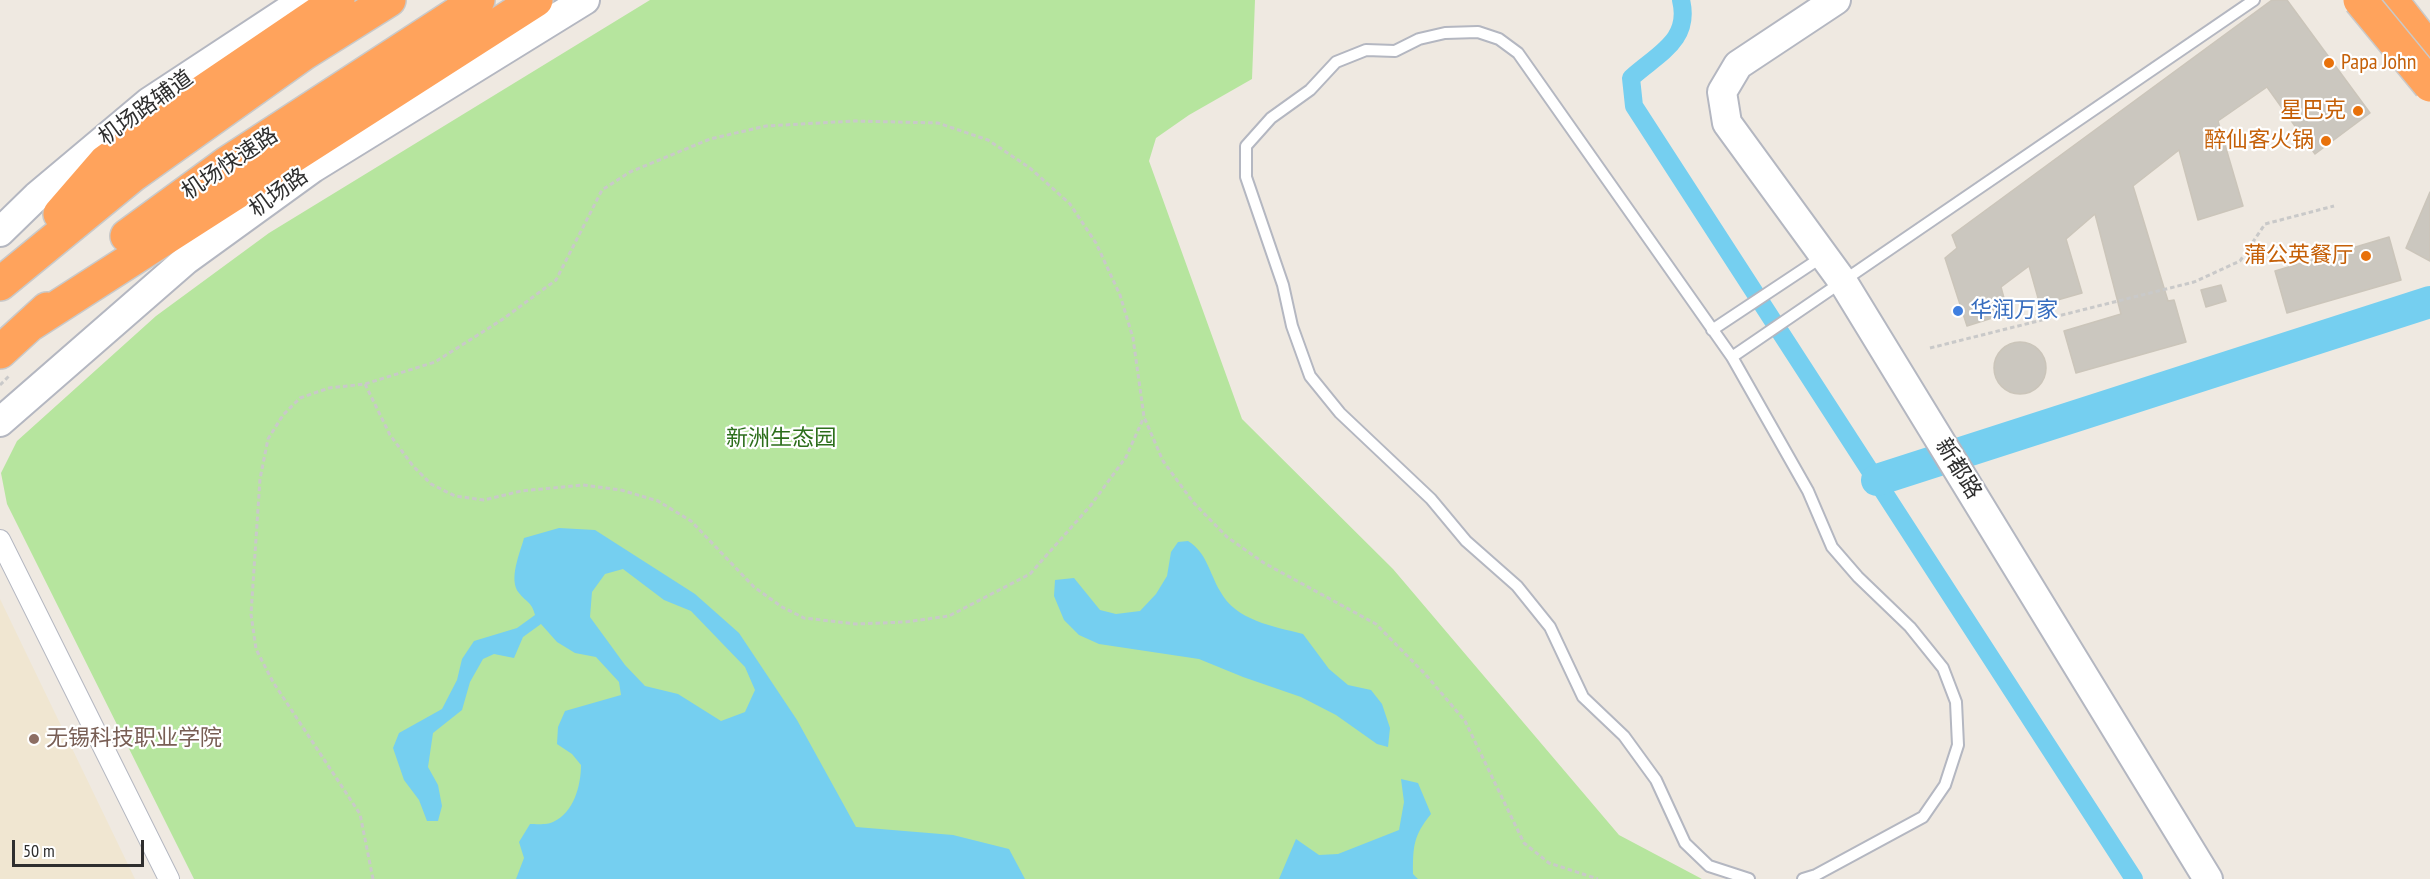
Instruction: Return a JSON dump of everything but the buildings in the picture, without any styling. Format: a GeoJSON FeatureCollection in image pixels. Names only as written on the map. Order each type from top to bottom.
{"type":"FeatureCollection","features":[{"type":"Feature","properties":{"kind":"highway"},"geometry":{"type":"LineString","coordinates":[[0,284],[105,162],[338,0]]}},
{"type":"Feature","properties":{"kind":"highway","name":"机场快速路"},"geometry":{"type":"LineString","coordinates":[[0,352],[122,239],[227,163],[478,0]]}},
{"type":"Feature","properties":{"kind":"highway"},"geometry":{"type":"LineString","coordinates":[[31,324],[536,0]]}},
{"type":"Feature","properties":{"kind":"highway"},"geometry":{"type":"LineString","coordinates":[[2360,0],[2430,85]]}},
{"type":"Feature","properties":{"kind":"highway"},"geometry":{"type":"LineString","coordinates":[[2391,0],[2430,50]]}},
{"type":"Feature","properties":{"kind":"highway","name":"机场快速路"},"geometry":{"type":"LineString","coordinates":[[0,284],[133,175],[303,54],[383,3]]}},
{"type":"Feature","properties":{"kind":"street","name":"机场路辅道"},"geometry":{"type":"LineString","coordinates":[[0,232],[45,189],[149,102],[304,0]]}},
{"type":"Feature","properties":{"kind":"street","name":"机场路"},"geometry":{"type":"LineString","coordinates":[[0,422],[186,260],[295,181],[585,0]]}},
{"type":"Feature","properties":{"kind":"street","name":"新都路"},"geometry":{"type":"LineString","coordinates":[[1836,0],[1738,65],[1722,92],[1727,123],[1843,282],[2208,879]]}},
{"type":"Feature","properties":{"kind":"street"},"geometry":{"type":"LineString","coordinates":[[0,540],[169,879]]}},
{"type":"Feature","properties":{"kind":"lane"},"geometry":{"type":"LineString","coordinates":[[1732,357],[2254,0]]}},
{"type":"Feature","properties":{"kind":"lane"},"geometry":{"type":"LineString","coordinates":[[1749,879],[1709,866],[1685,843],[1656,780],[1624,736],[1583,697],[1550,627],[1517,586],[1466,541],[1422,491],[1340,412],[1310,376],[1292,326],[1282,285],[1246,177],[1246,146],[1271,118],[1310,90],[1335,62],[1366,50],[1395,51],[1419,39],[1445,33],[1478,32],[1499,39],[1518,53],[1732,357],[1808,491],[1832,547],[1858,577],[1910,627],[1943,668],[1956,702],[1958,745],[1945,785],[1923,817],[1816,875],[1803,879]]}},
{"type":"Feature","properties":{"kind":"lane"},"geometry":{"type":"LineString","coordinates":[[1712,330],[1825,255]]}},
{"type":"Feature","properties":{"kind":"path"},"geometry":{"type":"LineString","coordinates":[[373,879],[360,814],[273,682],[256,649],[251,614],[260,479],[268,439],[283,415],[300,398],[329,388],[365,384],[435,362],[503,319],[556,280],[602,190],[630,172],[710,139],[766,126],[854,121],[938,123],[987,140],[1030,168],[1070,204],[1096,243],[1120,295],[1133,338],[1144,417],[1163,461],[1193,502],[1227,537],[1264,563],[1376,624],[1426,675],[1465,721],[1524,843],[1549,863],[1598,879]]}},
{"type":"Feature","properties":{"kind":"path"},"geometry":{"type":"LineString","coordinates":[[1930,348],[2194,282],[2240,261],[2265,224],[2334,206]]}},
{"type":"Feature","properties":{"kind":"path"},"geometry":{"type":"LineString","coordinates":[[365,384],[390,435],[413,466],[431,484],[455,496],[484,500],[521,491],[584,485],[621,490],[658,501],[691,521],[754,587],[782,607],[804,618],[856,624],[905,622],[949,616],[1030,574],[1091,505],[1126,457],[1144,417]]}},
{"type":"Feature","properties":{"kind":"shaded area","name":"无锡科技职业学院"},"geometry":{"type":"Polygon","coordinates":[[[0,599],[135,879],[0,879],[0,599]]]}},
{"type":"Feature","properties":{"kind":"green space","name":"新洲生态园"},"geometry":{"type":"Polygon","coordinates":[[[650,0],[1255,0],[1252,79],[1189,115],[1156,138],[1149,161],[1242,419],[1393,569],[1619,835],[1702,879],[194,879],[7,504],[1,473],[17,441],[156,316],[269,233],[650,0]]]}},
{"type":"Feature","properties":{"kind":"water"},"geometry":{"type":"Polygon","coordinates":[[[559,528],[595,530],[695,594],[739,633],[797,720],[856,827],[953,835],[1009,849],[1025,879],[516,879],[524,858],[519,842],[530,824],[548,824],[560,818],[571,805],[578,789],[581,765],[572,754],[557,744],[558,727],[565,711],[621,695],[619,682],[596,657],[575,653],[557,642],[541,624],[523,637],[514,658],[494,654],[483,659],[470,682],[462,710],[433,733],[428,767],[438,785],[442,806],[438,821],[427,821],[419,800],[404,780],[393,748],[399,733],[442,709],[457,680],[462,659],[474,641],[517,628],[535,615],[516,588],[515,581],[516,566],[524,538],[559,528]],[[623,569],[605,574],[592,592],[590,617],[625,665],[645,686],[678,694],[721,721],[745,712],[755,690],[745,667],[691,611],[664,600],[623,569]]]}},
{"type":"Feature","properties":{"kind":"water"},"geometry":{"type":"Polygon","coordinates":[[[1188,541],[1204,557],[1220,591],[1236,609],[1256,621],[1303,634],[1329,669],[1348,685],[1371,690],[1382,704],[1390,728],[1388,747],[1377,744],[1336,715],[1301,697],[1199,659],[1099,644],[1079,635],[1064,620],[1054,596],[1055,580],[1074,578],[1100,610],[1116,614],[1140,611],[1156,594],[1167,576],[1171,552],[1178,542],[1188,541]]]}},
{"type":"Feature","properties":{"kind":"water"},"geometry":{"type":"Polygon","coordinates":[[[1401,779],[1418,783],[1431,814],[1415,842],[1413,874],[1418,879],[1279,879],[1296,839],[1319,855],[1338,854],[1399,830],[1404,802],[1401,779]]]}},
{"type":"Feature","properties":{"kind":"waterway"},"geometry":{"type":"LineString","coordinates":[[1681,0],[1683,14],[1676,36],[1661,54],[1631,78],[1634,106],[2134,879]]}},
{"type":"Feature","properties":{"kind":"waterway"},"geometry":{"type":"LineString","coordinates":[[1877,480],[2430,302]]}},
{"type":"Feature","properties":{"kind":"place","name":"Papa John"},"geometry":{"type":"Point","coordinates":[2329,63]}},
{"type":"Feature","properties":{"kind":"place","name":"星巴克"},"geometry":{"type":"Point","coordinates":[2358,111]}},
{"type":"Feature","properties":{"kind":"place","name":"醉仙客火锅"},"geometry":{"type":"Point","coordinates":[2326,141]}},
{"type":"Feature","properties":{"kind":"place","name":"蒲公英餐厅"},"geometry":{"type":"Point","coordinates":[2366,256]}},
{"type":"Feature","properties":{"kind":"place","name":"华润万家"},"geometry":{"type":"Point","coordinates":[1958,311]}},
{"type":"Feature","properties":{"kind":"place","name":"无锡科技职业学院"},"geometry":{"type":"Point","coordinates":[34,739]}}]}
